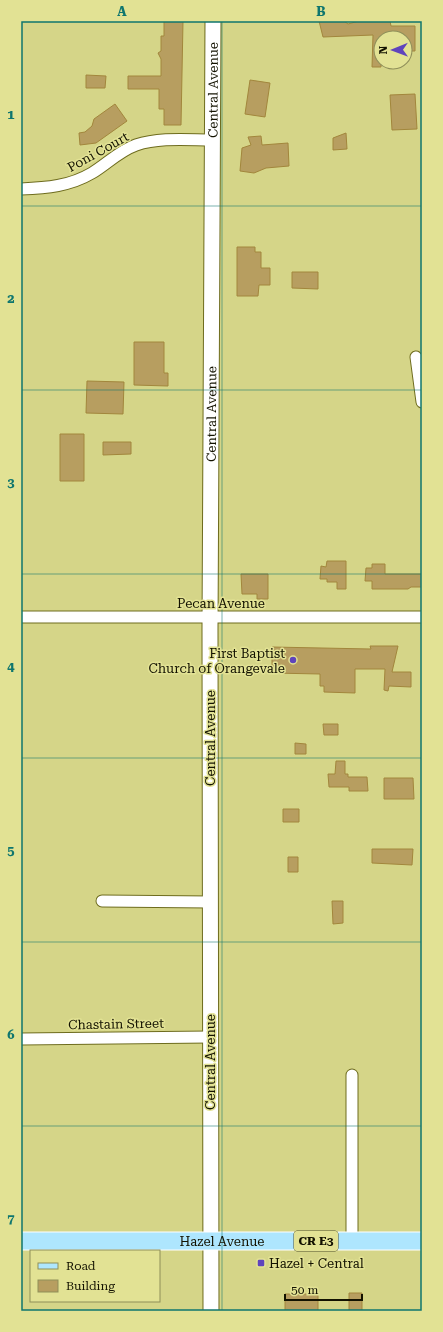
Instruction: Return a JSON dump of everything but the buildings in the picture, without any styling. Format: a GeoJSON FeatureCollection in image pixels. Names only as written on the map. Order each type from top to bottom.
{"type":"FeatureCollection","features":[{"type":"Feature","properties":{"kind":"main road","name":"Hazel Avenue"},"geometry":{"type":"LineString","coordinates":[[21,1241],[422,1241]]}},
{"type":"Feature","properties":{"kind":"street","name":"Central Avenue"},"geometry":{"type":"LineString","coordinates":[[211,1311],[210,902],[213,21]]}},
{"type":"Feature","properties":{"kind":"street","name":"Poni Court"},"geometry":{"type":"LineString","coordinates":[[21,189],[54,187],[68,184],[93,172],[128,149],[147,142],[167,140],[213,140]]}},
{"type":"Feature","properties":{"kind":"street"},"geometry":{"type":"LineString","coordinates":[[416,357],[422,402]]}},
{"type":"Feature","properties":{"kind":"street","name":"Pecan Avenue"},"geometry":{"type":"LineString","coordinates":[[21,617],[422,617]]}},
{"type":"Feature","properties":{"kind":"street"},"geometry":{"type":"LineString","coordinates":[[102,901],[210,902]]}},
{"type":"Feature","properties":{"kind":"street","name":"Chastain Street"},"geometry":{"type":"LineString","coordinates":[[21,1039],[210,1037]]}},
{"type":"Feature","properties":{"kind":"street"},"geometry":{"type":"LineString","coordinates":[[352,1075],[352,1241]]}},
{"type":"Feature","properties":{"kind":"place","name":"First Baptist Church of Orangevale"},"geometry":{"type":"Point","coordinates":[293,660]}},
{"type":"Feature","properties":{"kind":"place","name":"Hazel + Central"},"geometry":{"type":"Point","coordinates":[261,1263]}}]}
